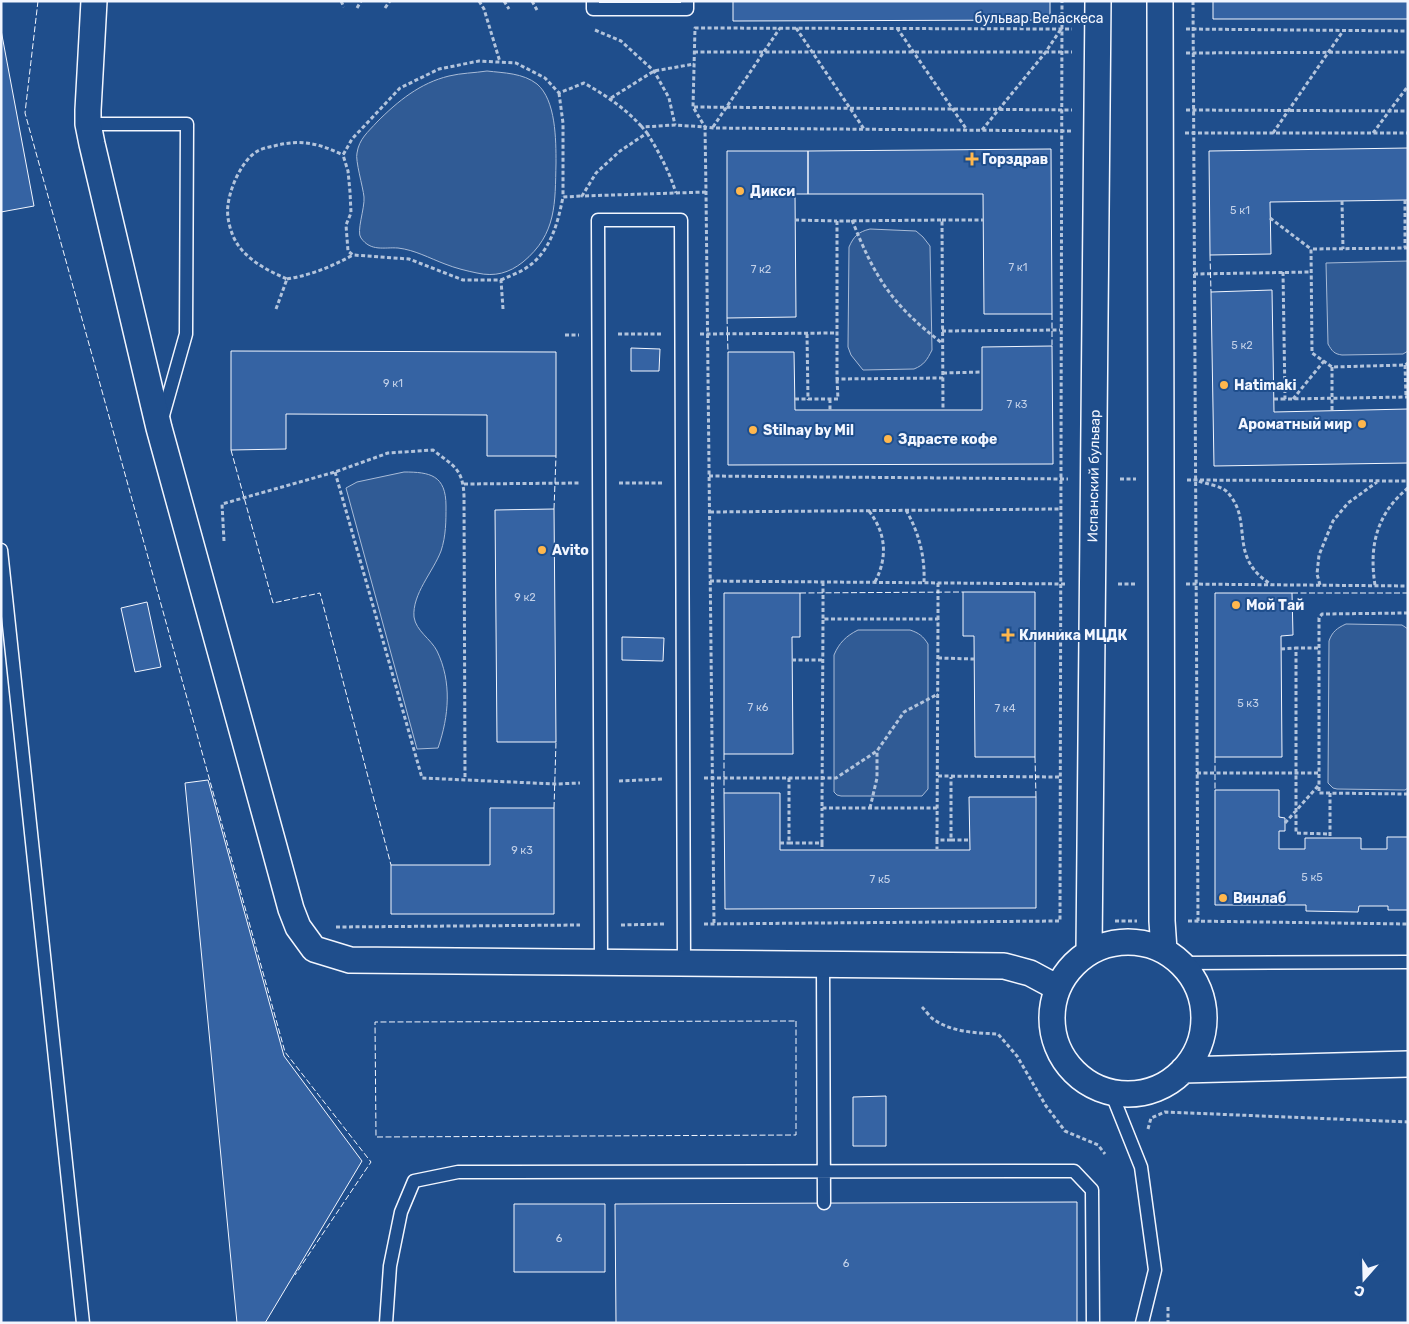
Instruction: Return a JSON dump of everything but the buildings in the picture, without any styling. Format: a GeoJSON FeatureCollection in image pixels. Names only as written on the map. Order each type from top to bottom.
{"type":"FeatureCollection","features":[{"type":"Feature","properties":{"kind":"street"},"geometry":{"type":"LineString","coordinates":[[94,1],[88,124],[160,428],[286,890],[298,927],[314,949],[350,960],[1004,966],[1030,973],[1058,988]]}},
{"type":"Feature","properties":{"kind":"street","name":"Испанский бульвар"},"geometry":{"type":"LineString","coordinates":[[1089,952],[1098,1]]}},
{"type":"Feature","properties":{"kind":"street"},"geometry":{"type":"LineString","coordinates":[[1160,1],[1162,921],[1172,956]]}},
{"type":"Feature","properties":{"kind":"street"},"geometry":{"type":"LineString","coordinates":[[1140,942],[1172,956],[1195,982],[1203,1004],[1204,1028],[1197,1050],[1183,1070],[1162,1086],[1146,1091],[1137,1093],[1111,1092],[1086,1081],[1067,1064],[1055,1040],[1052,1014],[1058,988],[1071,967],[1089,952],[1114,943],[1140,942]]}},
{"type":"Feature","properties":{"kind":"street"},"geometry":{"type":"LineString","coordinates":[[1183,1070],[1408,1064]]}},
{"type":"Feature","properties":{"kind":"lane"},"geometry":{"type":"LineString","coordinates":[[593,1],[593,9],[687,9],[687,1]]}},
{"type":"Feature","properties":{"kind":"lane"},"geometry":{"type":"LineString","coordinates":[[88,124],[187,124],[186,334],[160,428]]}},
{"type":"Feature","properties":{"kind":"lane"},"geometry":{"type":"LineString","coordinates":[[601,962],[598,220],[681,220],[684,963]]}},
{"type":"Feature","properties":{"kind":"lane"},"geometry":{"type":"LineString","coordinates":[[1,550],[83,1323]]}},
{"type":"Feature","properties":{"kind":"lane"},"geometry":{"type":"LineString","coordinates":[[1172,956],[1408,962]]}},
{"type":"Feature","properties":{"kind":"lane"},"geometry":{"type":"LineString","coordinates":[[823,964],[824,1203]]}},
{"type":"Feature","properties":{"kind":"lane"},"geometry":{"type":"LineString","coordinates":[[1111,1092],[1141,1167],[1155,1270],[1142,1323]]}},
{"type":"Feature","properties":{"kind":"lane"},"geometry":{"type":"LineString","coordinates":[[386,1323],[390,1266],[401,1212],[414,1181],[458,1172],[1074,1172],[1092,1190],[1093,1323]]}},
{"type":"Feature","properties":{"kind":"path"},"geometry":{"type":"LineString","coordinates":[[341,1],[344,8]]}},
{"type":"Feature","properties":{"kind":"path"},"geometry":{"type":"LineString","coordinates":[[357,8],[361,1]]}},
{"type":"Feature","properties":{"kind":"path"},"geometry":{"type":"LineString","coordinates":[[385,8],[390,1]]}},
{"type":"Feature","properties":{"kind":"path"},"geometry":{"type":"LineString","coordinates":[[480,1],[500,62]]}},
{"type":"Feature","properties":{"kind":"path"},"geometry":{"type":"LineString","coordinates":[[504,1],[509,9]]}},
{"type":"Feature","properties":{"kind":"path"},"geometry":{"type":"LineString","coordinates":[[532,1],[537,10]]}},
{"type":"Feature","properties":{"kind":"path"},"geometry":{"type":"LineString","coordinates":[[1060,921],[1062,1]]}},
{"type":"Feature","properties":{"kind":"path"},"geometry":{"type":"LineString","coordinates":[[1193,1],[1198,921]]}},
{"type":"Feature","properties":{"kind":"path"},"geometry":{"type":"LineString","coordinates":[[587,27],[622,41],[654,71],[669,98],[675,125]]}},
{"type":"Feature","properties":{"kind":"path","name":"бульвар Веласкеса"},"geometry":{"type":"LineString","coordinates":[[693,107],[695,28],[1061,29],[1098,41]]}},
{"type":"Feature","properties":{"kind":"path"},"geometry":{"type":"LineString","coordinates":[[713,128],[780,28]]}},
{"type":"Feature","properties":{"kind":"path"},"geometry":{"type":"LineString","coordinates":[[795,28],[864,129]]}},
{"type":"Feature","properties":{"kind":"path"},"geometry":{"type":"LineString","coordinates":[[898,28],[968,130]]}},
{"type":"Feature","properties":{"kind":"path"},"geometry":{"type":"LineString","coordinates":[[982,130],[1045,53],[1061,29]]}},
{"type":"Feature","properties":{"kind":"path"},"geometry":{"type":"LineString","coordinates":[[1160,41],[1193,30],[1408,31]]}},
{"type":"Feature","properties":{"kind":"path"},"geometry":{"type":"LineString","coordinates":[[1273,133],[1343,31]]}},
{"type":"Feature","properties":{"kind":"path"},"geometry":{"type":"LineString","coordinates":[[694,52],[1045,53],[1062,52],[1098,41]]}},
{"type":"Feature","properties":{"kind":"path"},"geometry":{"type":"LineString","coordinates":[[1160,41],[1193,53],[1408,52]]}},
{"type":"Feature","properties":{"kind":"path"},"geometry":{"type":"LineString","coordinates":[[479,62],[500,62],[516,63],[546,78],[559,94],[563,123],[563,197],[552,237],[541,254],[529,266],[501,280],[463,280],[409,260],[353,255],[348,251],[346,226],[351,213],[348,172],[344,155],[352,139],[400,88],[439,70],[479,62]]}},
{"type":"Feature","properties":{"kind":"path"},"geometry":{"type":"LineString","coordinates":[[611,98],[654,71],[694,64]]}},
{"type":"Feature","properties":{"kind":"path"},"geometry":{"type":"LineString","coordinates":[[559,94],[584,83],[611,98],[631,115],[646,133]]}},
{"type":"Feature","properties":{"kind":"path"},"geometry":{"type":"LineString","coordinates":[[1373,133],[1408,86]]}},
{"type":"Feature","properties":{"kind":"path"},"geometry":{"type":"LineString","coordinates":[[693,107],[1062,110],[1097,121]]}},
{"type":"Feature","properties":{"kind":"path"},"geometry":{"type":"LineString","coordinates":[[693,107],[706,127],[714,924]]}},
{"type":"Feature","properties":{"kind":"path"},"geometry":{"type":"LineString","coordinates":[[1161,121],[1194,110],[1408,111]]}},
{"type":"Feature","properties":{"kind":"path"},"geometry":{"type":"LineString","coordinates":[[676,193],[670,174],[659,152],[642,127],[675,125],[713,128],[1061,131],[1097,121]]}},
{"type":"Feature","properties":{"kind":"path"},"geometry":{"type":"LineString","coordinates":[[1161,121],[1194,133],[1408,133]]}},
{"type":"Feature","properties":{"kind":"path"},"geometry":{"type":"LineString","coordinates":[[582,196],[596,172],[620,151],[646,133]]}},
{"type":"Feature","properties":{"kind":"path"},"geometry":{"type":"LineString","coordinates":[[344,155],[328,147],[294,141],[271,146],[256,152],[243,165],[233,186],[228,206],[230,229],[238,244],[253,261],[269,272],[287,279],[330,268],[353,255]]}},
{"type":"Feature","properties":{"kind":"path"},"geometry":{"type":"LineString","coordinates":[[563,197],[706,192]]}},
{"type":"Feature","properties":{"kind":"path"},"geometry":{"type":"LineString","coordinates":[[1270,218],[1310,249],[1406,248],[1405,200]]}},
{"type":"Feature","properties":{"kind":"path"},"geometry":{"type":"LineString","coordinates":[[1342,201],[1343,249]]}},
{"type":"Feature","properties":{"kind":"path"},"geometry":{"type":"LineString","coordinates":[[795,220],[984,220]]}},
{"type":"Feature","properties":{"kind":"path"},"geometry":{"type":"LineString","coordinates":[[794,399],[838,399],[837,220]]}},
{"type":"Feature","properties":{"kind":"path"},"geometry":{"type":"LineString","coordinates":[[852,220],[870,264],[886,290],[901,309],[942,343]]}},
{"type":"Feature","properties":{"kind":"path"},"geometry":{"type":"LineString","coordinates":[[942,220],[943,410]]}},
{"type":"Feature","properties":{"kind":"path"},"geometry":{"type":"LineString","coordinates":[[1274,399],[1407,397],[1406,364],[1332,367],[1312,353],[1310,249]]}},
{"type":"Feature","properties":{"kind":"path"},"geometry":{"type":"LineString","coordinates":[[1283,272],[1285,399]]}},
{"type":"Feature","properties":{"kind":"path"},"geometry":{"type":"LineString","coordinates":[[1194,274],[1311,272]]}},
{"type":"Feature","properties":{"kind":"path"},"geometry":{"type":"LineString","coordinates":[[276,309],[287,279]]}},
{"type":"Feature","properties":{"kind":"path"},"geometry":{"type":"LineString","coordinates":[[501,280],[503,309]]}},
{"type":"Feature","properties":{"kind":"path"},"geometry":{"type":"LineString","coordinates":[[942,331],[1060,330]]}},
{"type":"Feature","properties":{"kind":"path"},"geometry":{"type":"LineString","coordinates":[[565,334],[837,334]]}},
{"type":"Feature","properties":{"kind":"path"},"geometry":{"type":"LineString","coordinates":[[807,334],[808,399]]}},
{"type":"Feature","properties":{"kind":"path"},"geometry":{"type":"LineString","coordinates":[[1293,399],[1324,361]]}},
{"type":"Feature","properties":{"kind":"path"},"geometry":{"type":"LineString","coordinates":[[1332,367],[1332,411]]}},
{"type":"Feature","properties":{"kind":"path"},"geometry":{"type":"LineString","coordinates":[[942,373],[982,372]]}},
{"type":"Feature","properties":{"kind":"path"},"geometry":{"type":"LineString","coordinates":[[837,379],[943,378]]}},
{"type":"Feature","properties":{"kind":"path"},"geometry":{"type":"LineString","coordinates":[[830,399],[830,410]]}},
{"type":"Feature","properties":{"kind":"path"},"geometry":{"type":"LineString","coordinates":[[224,541],[222,504],[334,472],[388,453],[433,450],[460,471],[464,484],[465,779]]}},
{"type":"Feature","properties":{"kind":"path"},"geometry":{"type":"LineString","coordinates":[[334,472],[422,778],[556,784]]}},
{"type":"Feature","properties":{"kind":"path"},"geometry":{"type":"LineString","coordinates":[[709,476],[1408,481]]}},
{"type":"Feature","properties":{"kind":"path"},"geometry":{"type":"LineString","coordinates":[[1196,480],[1226,491],[1239,512],[1246,557],[1254,570],[1273,585]]}},
{"type":"Feature","properties":{"kind":"path"},"geometry":{"type":"LineString","coordinates":[[1320,585],[1317,574],[1319,556],[1333,521],[1348,503],[1377,481]]}},
{"type":"Feature","properties":{"kind":"path"},"geometry":{"type":"LineString","coordinates":[[464,484],[709,483]]}},
{"type":"Feature","properties":{"kind":"path"},"geometry":{"type":"LineString","coordinates":[[1375,586],[1372,556],[1377,530],[1386,512],[1408,488]]}},
{"type":"Feature","properties":{"kind":"path"},"geometry":{"type":"LineString","coordinates":[[710,512],[1060,509]]}},
{"type":"Feature","properties":{"kind":"path"},"geometry":{"type":"LineString","coordinates":[[869,510],[882,533],[884,545],[881,571],[875,582]]}},
{"type":"Feature","properties":{"kind":"path"},"geometry":{"type":"LineString","coordinates":[[906,510],[921,545],[925,570],[924,582]]}},
{"type":"Feature","properties":{"kind":"path"},"geometry":{"type":"LineString","coordinates":[[710,581],[1408,586]]}},
{"type":"Feature","properties":{"kind":"path"},"geometry":{"type":"LineString","coordinates":[[822,850],[823,582]]}},
{"type":"Feature","properties":{"kind":"path"},"geometry":{"type":"LineString","coordinates":[[937,850],[938,583]]}},
{"type":"Feature","properties":{"kind":"path"},"geometry":{"type":"LineString","coordinates":[[1408,614],[1322,614],[1319,618],[1318,648],[1319,793],[1408,794]]}},
{"type":"Feature","properties":{"kind":"path"},"geometry":{"type":"LineString","coordinates":[[823,618],[938,619]]}},
{"type":"Feature","properties":{"kind":"path"},"geometry":{"type":"LineString","coordinates":[[1281,648],[1318,648]]}},
{"type":"Feature","properties":{"kind":"path"},"geometry":{"type":"LineString","coordinates":[[1296,648],[1296,834],[1330,834]]}},
{"type":"Feature","properties":{"kind":"path"},"geometry":{"type":"LineString","coordinates":[[938,658],[974,659]]}},
{"type":"Feature","properties":{"kind":"path"},"geometry":{"type":"LineString","coordinates":[[792,660],[823,660]]}},
{"type":"Feature","properties":{"kind":"path"},"geometry":{"type":"LineString","coordinates":[[600,782],[712,778],[836,778],[877,751],[904,712],[938,694]]}},
{"type":"Feature","properties":{"kind":"path"},"geometry":{"type":"LineString","coordinates":[[870,808],[876,778],[877,751]]}},
{"type":"Feature","properties":{"kind":"path"},"geometry":{"type":"LineString","coordinates":[[1197,773],[1318,773]]}},
{"type":"Feature","properties":{"kind":"path"},"geometry":{"type":"LineString","coordinates":[[938,776],[1060,777]]}},
{"type":"Feature","properties":{"kind":"path"},"geometry":{"type":"LineString","coordinates":[[951,777],[951,840]]}},
{"type":"Feature","properties":{"kind":"path"},"geometry":{"type":"LineString","coordinates":[[789,778],[789,843]]}},
{"type":"Feature","properties":{"kind":"path"},"geometry":{"type":"LineString","coordinates":[[1285,823],[1319,786]]}},
{"type":"Feature","properties":{"kind":"path"},"geometry":{"type":"LineString","coordinates":[[1330,793],[1330,838]]}},
{"type":"Feature","properties":{"kind":"path"},"geometry":{"type":"LineString","coordinates":[[822,808],[937,808]]}},
{"type":"Feature","properties":{"kind":"path"},"geometry":{"type":"LineString","coordinates":[[937,840],[970,840]]}},
{"type":"Feature","properties":{"kind":"path"},"geometry":{"type":"LineString","coordinates":[[780,842],[822,843]]}},
{"type":"Feature","properties":{"kind":"path"},"geometry":{"type":"LineString","coordinates":[[298,927],[1060,921],[1408,924]]}},
{"type":"Feature","properties":{"kind":"path"},"geometry":{"type":"LineString","coordinates":[[922,1007],[932,1018],[951,1028],[977,1033],[998,1034],[1017,1056],[1046,1106],[1065,1131],[1098,1145],[1105,1154]]}},
{"type":"Feature","properties":{"kind":"path"},"geometry":{"type":"LineString","coordinates":[[1147,1134],[1151,1118],[1165,1112],[1408,1122]]}},
{"type":"Feature","properties":{"kind":"path"},"geometry":{"type":"LineString","coordinates":[[1168,1304],[1168,1323]]}},
{"type":"Feature","properties":{"kind":"shaded area"},"geometry":{"type":"Polygon","coordinates":[[[487,71],[513,74],[532,80],[543,91],[548,100],[554,121],[556,143],[555,191],[552,217],[542,240],[534,251],[518,266],[502,273],[490,275],[457,268],[404,249],[378,248],[369,245],[360,235],[364,197],[357,156],[362,140],[393,107],[428,83],[458,74],[487,71]]]}},
{"type":"Feature","properties":{"kind":"shaded area"},"geometry":{"type":"Polygon","coordinates":[[[870,229],[916,231],[930,246],[932,350],[925,362],[914,369],[863,370],[851,355],[848,347],[849,247],[857,235],[870,229]]]}},
{"type":"Feature","properties":{"kind":"shaded area"},"geometry":{"type":"Polygon","coordinates":[[[1408,261],[1408,351],[1403,354],[1342,355],[1334,352],[1328,344],[1326,263],[1408,261]]]}},
{"type":"Feature","properties":{"kind":"shaded area"},"geometry":{"type":"Polygon","coordinates":[[[404,472],[422,473],[435,477],[440,482],[445,496],[446,523],[443,545],[416,600],[414,608],[415,622],[437,651],[445,675],[447,699],[445,724],[438,748],[417,749],[346,488],[357,482],[404,472]]]}},
{"type":"Feature","properties":{"kind":"shaded area"},"geometry":{"type":"Polygon","coordinates":[[[1346,624],[1402,625],[1408,629],[1408,788],[1405,790],[1337,789],[1328,783],[1329,641],[1335,631],[1346,624]]]}},
{"type":"Feature","properties":{"kind":"shaded area"},"geometry":{"type":"Polygon","coordinates":[[[858,630],[910,630],[920,635],[928,644],[928,789],[922,796],[841,796],[834,792],[834,655],[843,640],[858,630]]]}},
{"type":"Feature","properties":{"kind":"fence"},"geometry":{"type":"LineString","coordinates":[[38,1],[25,113],[285,1052],[371,1162],[295,1275]]}},
{"type":"Feature","properties":{"kind":"fence"},"geometry":{"type":"LineString","coordinates":[[1210,255],[1211,292]]}},
{"type":"Feature","properties":{"kind":"fence"},"geometry":{"type":"LineString","coordinates":[[1052,314],[1052,346]]}},
{"type":"Feature","properties":{"kind":"fence"},"geometry":{"type":"LineString","coordinates":[[727,318],[728,352]]}},
{"type":"Feature","properties":{"kind":"fence"},"geometry":{"type":"LineString","coordinates":[[231,450],[273,603],[320,593],[391,865]]}},
{"type":"Feature","properties":{"kind":"fence"},"geometry":{"type":"LineString","coordinates":[[554,509],[556,456]]}},
{"type":"Feature","properties":{"kind":"fence"},"geometry":{"type":"LineString","coordinates":[[800,593],[963,592]]}},
{"type":"Feature","properties":{"kind":"fence"},"geometry":{"type":"LineString","coordinates":[[1292,593],[1408,593]]}},
{"type":"Feature","properties":{"kind":"fence"},"geometry":{"type":"LineString","coordinates":[[554,808],[556,742]]}},
{"type":"Feature","properties":{"kind":"fence"},"geometry":{"type":"LineString","coordinates":[[724,754],[724,793]]}},
{"type":"Feature","properties":{"kind":"fence"},"geometry":{"type":"LineString","coordinates":[[1035,757],[1036,797]]}},
{"type":"Feature","properties":{"kind":"fence"},"geometry":{"type":"LineString","coordinates":[[1215,757],[1215,790]]}},
{"type":"Feature","properties":{"kind":"fence"},"geometry":{"type":"LineString","coordinates":[[796,1021],[796,1135],[376,1137],[375,1022],[796,1021]]}},
{"type":"Feature","properties":{"kind":"place","name":"Горздрав"},"geometry":{"type":"Point","coordinates":[972,159]}},
{"type":"Feature","properties":{"kind":"place","name":"Дикси"},"geometry":{"type":"Point","coordinates":[740,191]}},
{"type":"Feature","properties":{"kind":"place","name":"Hatimaki"},"geometry":{"type":"Point","coordinates":[1224,385]}},
{"type":"Feature","properties":{"kind":"place","name":"Ароматный мир"},"geometry":{"type":"Point","coordinates":[1362,424]}},
{"type":"Feature","properties":{"kind":"place","name":"Stilnay by Mil"},"geometry":{"type":"Point","coordinates":[753,430]}},
{"type":"Feature","properties":{"kind":"place","name":"Здрасте кофе"},"geometry":{"type":"Point","coordinates":[888,439]}},
{"type":"Feature","properties":{"kind":"place","name":"Avito"},"geometry":{"type":"Point","coordinates":[542,550]}},
{"type":"Feature","properties":{"kind":"place","name":"Мой Тай"},"geometry":{"type":"Point","coordinates":[1236,605]}},
{"type":"Feature","properties":{"kind":"place","name":"Клиника МЦДК"},"geometry":{"type":"Point","coordinates":[1008,635]}},
{"type":"Feature","properties":{"kind":"place","name":"Винлаб"},"geometry":{"type":"Point","coordinates":[1223,898]}}]}
